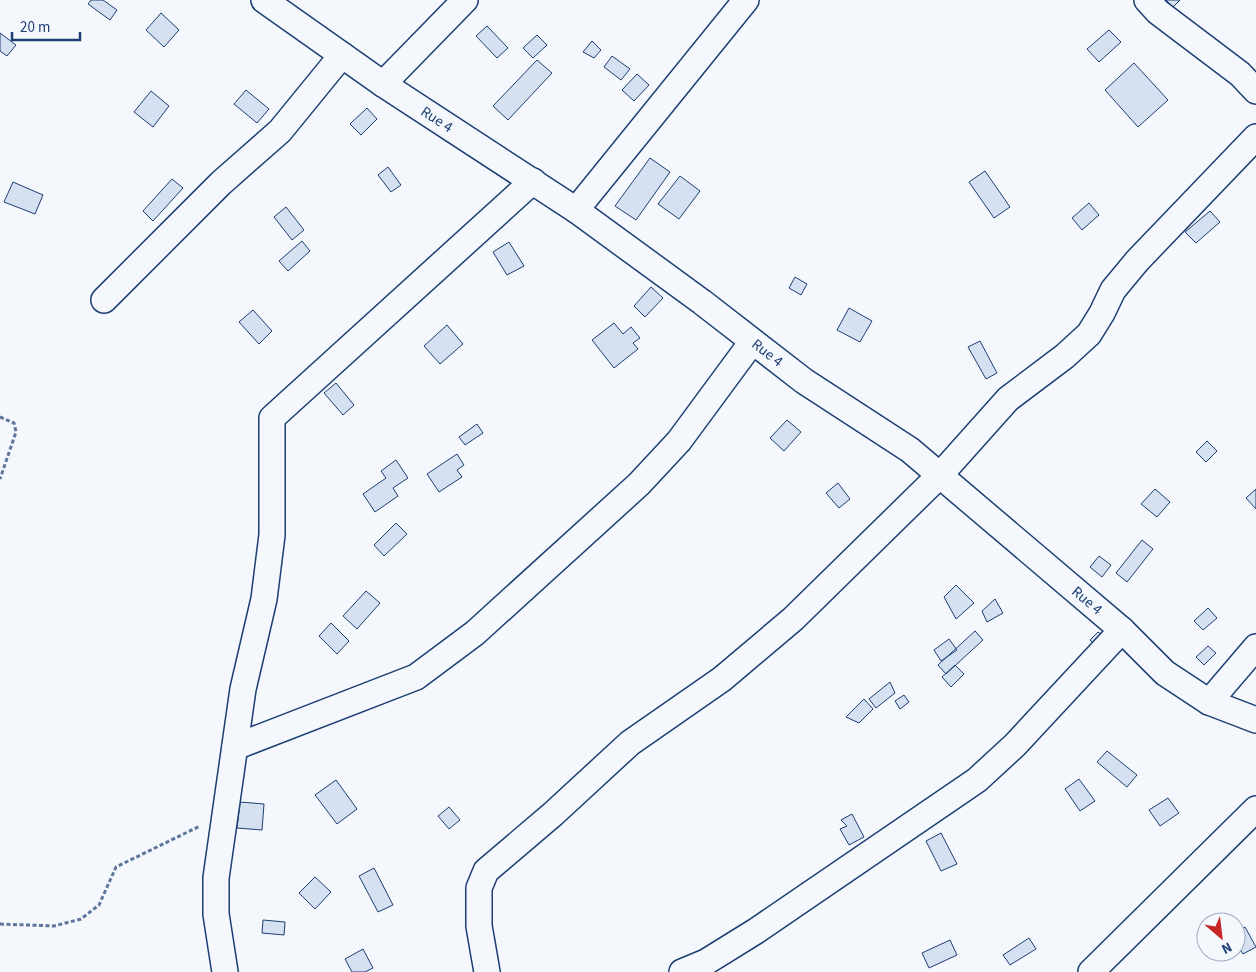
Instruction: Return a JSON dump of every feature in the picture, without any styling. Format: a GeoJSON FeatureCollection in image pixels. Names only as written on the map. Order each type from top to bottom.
{"type":"FeatureCollection","features":[{"type":"Feature","properties":{"kind":"street","name":"Rue 4"},"geometry":{"type":"LineString","coordinates":[[264,0],[383,84],[576,210],[702,302],[804,381],[910,450],[941,474],[1122,630],[1165,673],[1209,702],[1256,720]]}},
{"type":"Feature","properties":{"kind":"street"},"geometry":{"type":"LineString","coordinates":[[383,84],[465,0]]}},
{"type":"Feature","properties":{"kind":"street"},"geometry":{"type":"LineString","coordinates":[[576,210],[746,0]]}},
{"type":"Feature","properties":{"kind":"street"},"geometry":{"type":"LineString","coordinates":[[1147,0],[1158,12],[1240,74],[1256,91]]}},
{"type":"Feature","properties":{"kind":"street"},"geometry":{"type":"LineString","coordinates":[[104,300],[221,183],[280,131],[342,55]]}},
{"type":"Feature","properties":{"kind":"street"},"geometry":{"type":"LineString","coordinates":[[487,972],[479,926],[479,888],[486,871],[553,814],[630,743],[722,679],[793,619],[941,474],[1008,400],[1065,356],[1089,334],[1113,290],[1137,261],[1256,137]]}},
{"type":"Feature","properties":{"kind":"street"},"geometry":{"type":"LineString","coordinates":[[225,972],[216,914],[216,878],[243,689],[264,599],[272,535],[272,418],[532,181]]}},
{"type":"Feature","properties":{"kind":"street"},"geometry":{"type":"LineString","coordinates":[[235,747],[416,677],[475,633],[640,484],[679,441],[752,342]]}},
{"type":"Feature","properties":{"kind":"street"},"geometry":{"type":"LineString","coordinates":[[682,972],[706,962],[756,931],[977,780],[1015,745],[1122,630]]}},
{"type":"Feature","properties":{"kind":"street"},"geometry":{"type":"LineString","coordinates":[[1209,702],[1256,647]]}},
{"type":"Feature","properties":{"kind":"street"},"geometry":{"type":"LineString","coordinates":[[1094,971],[1256,809]]}},
{"type":"Feature","properties":{"kind":"path"},"geometry":{"type":"LineString","coordinates":[[0,417],[14,423],[16,432],[0,478]]}},
{"type":"Feature","properties":{"kind":"path"},"geometry":{"type":"LineString","coordinates":[[0,924],[54,926],[81,919],[99,905],[116,867],[225,815]]}},
{"type":"Feature","properties":{"kind":"building"},"geometry":{"type":"Polygon","coordinates":[[[91,0],[103,0],[117,10],[110,20],[88,4],[91,0]]]}},
{"type":"Feature","properties":{"kind":"building"},"geometry":{"type":"Polygon","coordinates":[[[1166,0],[1180,0],[1173,7],[1166,0]]]}},
{"type":"Feature","properties":{"kind":"building"},"geometry":{"type":"Polygon","coordinates":[[[161,13],[179,30],[164,47],[146,30],[161,13]]]}},
{"type":"Feature","properties":{"kind":"building"},"geometry":{"type":"Polygon","coordinates":[[[487,26],[508,48],[497,58],[476,36],[487,26]]]}},
{"type":"Feature","properties":{"kind":"building"},"geometry":{"type":"Polygon","coordinates":[[[1109,30],[1121,42],[1099,62],[1087,49],[1109,30]]]}},
{"type":"Feature","properties":{"kind":"building"},"geometry":{"type":"Polygon","coordinates":[[[0,33],[16,45],[7,56],[0,51],[0,33]]]}},
{"type":"Feature","properties":{"kind":"building"},"geometry":{"type":"Polygon","coordinates":[[[537,35],[547,45],[533,58],[523,48],[537,35]]]}},
{"type":"Feature","properties":{"kind":"building"},"geometry":{"type":"Polygon","coordinates":[[[592,41],[601,50],[594,58],[583,52],[592,41]]]}},
{"type":"Feature","properties":{"kind":"building"},"geometry":{"type":"Polygon","coordinates":[[[612,56],[630,69],[621,80],[604,67],[612,56]]]}},
{"type":"Feature","properties":{"kind":"building"},"geometry":{"type":"Polygon","coordinates":[[[537,60],[552,73],[508,120],[493,106],[537,60]]]}},
{"type":"Feature","properties":{"kind":"building"},"geometry":{"type":"Polygon","coordinates":[[[1134,63],[1168,100],[1138,127],[1105,90],[1134,63]]]}},
{"type":"Feature","properties":{"kind":"building"},"geometry":{"type":"Polygon","coordinates":[[[637,74],[649,85],[634,101],[622,90],[637,74]]]}},
{"type":"Feature","properties":{"kind":"building"},"geometry":{"type":"Polygon","coordinates":[[[246,90],[269,109],[257,123],[234,104],[246,90]]]}},
{"type":"Feature","properties":{"kind":"building"},"geometry":{"type":"Polygon","coordinates":[[[151,91],[169,106],[153,127],[134,112],[151,91]]]}},
{"type":"Feature","properties":{"kind":"building"},"geometry":{"type":"Polygon","coordinates":[[[367,108],[377,119],[361,135],[350,124],[367,108]]]}},
{"type":"Feature","properties":{"kind":"building"},"geometry":{"type":"Polygon","coordinates":[[[650,158],[670,172],[636,220],[615,206],[650,158]]]}},
{"type":"Feature","properties":{"kind":"building"},"geometry":{"type":"Polygon","coordinates":[[[388,167],[401,185],[391,192],[378,175],[388,167]]]}},
{"type":"Feature","properties":{"kind":"building"},"geometry":{"type":"Polygon","coordinates":[[[985,171],[1010,207],[994,218],[969,182],[985,171]]]}},
{"type":"Feature","properties":{"kind":"building"},"geometry":{"type":"Polygon","coordinates":[[[680,176],[700,191],[679,219],[658,204],[680,176]]]}},
{"type":"Feature","properties":{"kind":"building"},"geometry":{"type":"Polygon","coordinates":[[[172,179],[183,188],[153,221],[143,211],[172,179]]]}},
{"type":"Feature","properties":{"kind":"building"},"geometry":{"type":"Polygon","coordinates":[[[13,182],[43,195],[35,214],[4,202],[13,182]]]}},
{"type":"Feature","properties":{"kind":"building"},"geometry":{"type":"Polygon","coordinates":[[[1089,203],[1099,215],[1082,230],[1072,218],[1089,203]]]}},
{"type":"Feature","properties":{"kind":"building"},"geometry":{"type":"Polygon","coordinates":[[[286,207],[304,230],[292,240],[274,217],[286,207]]]}},
{"type":"Feature","properties":{"kind":"building"},"geometry":{"type":"Polygon","coordinates":[[[1210,211],[1220,222],[1196,243],[1185,232],[1210,211]]]}},
{"type":"Feature","properties":{"kind":"building"},"geometry":{"type":"Polygon","coordinates":[[[302,241],[310,251],[288,271],[279,261],[302,241]]]}},
{"type":"Feature","properties":{"kind":"building"},"geometry":{"type":"Polygon","coordinates":[[[509,242],[524,266],[507,275],[493,252],[509,242]]]}},
{"type":"Feature","properties":{"kind":"building"},"geometry":{"type":"Polygon","coordinates":[[[795,277],[807,284],[801,295],[789,288],[795,277]]]}},
{"type":"Feature","properties":{"kind":"building"},"geometry":{"type":"Polygon","coordinates":[[[651,287],[663,298],[645,317],[634,306],[651,287]]]}},
{"type":"Feature","properties":{"kind":"building"},"geometry":{"type":"Polygon","coordinates":[[[849,308],[872,321],[860,342],[837,330],[849,308]]]}},
{"type":"Feature","properties":{"kind":"building"},"geometry":{"type":"Polygon","coordinates":[[[253,310],[272,331],[259,344],[239,322],[253,310]]]}},
{"type":"Feature","properties":{"kind":"building"},"geometry":{"type":"Polygon","coordinates":[[[614,323],[623,334],[631,327],[640,338],[633,343],[638,349],[614,368],[592,340],[614,323]]]}},
{"type":"Feature","properties":{"kind":"building"},"geometry":{"type":"Polygon","coordinates":[[[447,325],[463,344],[440,364],[424,346],[447,325]]]}},
{"type":"Feature","properties":{"kind":"building"},"geometry":{"type":"Polygon","coordinates":[[[980,341],[997,373],[986,379],[968,347],[980,341]]]}},
{"type":"Feature","properties":{"kind":"building"},"geometry":{"type":"Polygon","coordinates":[[[336,383],[354,405],[343,415],[324,393],[336,383]]]}},
{"type":"Feature","properties":{"kind":"building"},"geometry":{"type":"Polygon","coordinates":[[[787,420],[801,432],[784,451],[770,438],[787,420]]]}},
{"type":"Feature","properties":{"kind":"building"},"geometry":{"type":"Polygon","coordinates":[[[477,424],[483,433],[465,445],[459,437],[477,424]]]}},
{"type":"Feature","properties":{"kind":"building"},"geometry":{"type":"Polygon","coordinates":[[[1207,441],[1217,451],[1206,462],[1196,452],[1207,441]]]}},
{"type":"Feature","properties":{"kind":"building"},"geometry":{"type":"Polygon","coordinates":[[[457,454],[464,465],[457,470],[462,477],[439,492],[427,474],[457,454]]]}},
{"type":"Feature","properties":{"kind":"building"},"geometry":{"type":"Polygon","coordinates":[[[396,460],[408,478],[393,488],[398,496],[375,512],[363,494],[386,478],[381,471],[396,460]]]}},
{"type":"Feature","properties":{"kind":"building"},"geometry":{"type":"Polygon","coordinates":[[[838,483],[850,499],[839,508],[826,493],[838,483]]]}},
{"type":"Feature","properties":{"kind":"building"},"geometry":{"type":"Polygon","coordinates":[[[1155,489],[1170,502],[1157,517],[1141,504],[1155,489]]]}},
{"type":"Feature","properties":{"kind":"building"},"geometry":{"type":"Polygon","coordinates":[[[1256,489],[1256,509],[1246,498],[1256,489]]]}},
{"type":"Feature","properties":{"kind":"building"},"geometry":{"type":"Polygon","coordinates":[[[396,523],[407,534],[384,556],[374,545],[396,523]]]}},
{"type":"Feature","properties":{"kind":"building"},"geometry":{"type":"Polygon","coordinates":[[[1142,540],[1153,549],[1127,582],[1116,573],[1142,540]]]}},
{"type":"Feature","properties":{"kind":"building"},"geometry":{"type":"Polygon","coordinates":[[[1099,556],[1111,565],[1102,577],[1090,567],[1099,556]]]}},
{"type":"Feature","properties":{"kind":"building"},"geometry":{"type":"Polygon","coordinates":[[[956,585],[974,603],[956,619],[944,597],[956,585]]]}},
{"type":"Feature","properties":{"kind":"building"},"geometry":{"type":"Polygon","coordinates":[[[366,591],[380,603],[357,629],[343,616],[366,591]]]}},
{"type":"Feature","properties":{"kind":"building"},"geometry":{"type":"Polygon","coordinates":[[[995,599],[1003,613],[987,622],[982,611],[995,599]]]}},
{"type":"Feature","properties":{"kind":"building"},"geometry":{"type":"Polygon","coordinates":[[[1208,608],[1217,618],[1203,630],[1194,621],[1208,608]]]}},
{"type":"Feature","properties":{"kind":"building"},"geometry":{"type":"Polygon","coordinates":[[[331,623],[349,641],[337,654],[319,636],[331,623]]]}},
{"type":"Feature","properties":{"kind":"building"},"geometry":{"type":"Polygon","coordinates":[[[975,631],[983,640],[946,674],[938,665],[975,631]]]}},
{"type":"Feature","properties":{"kind":"building"},"geometry":{"type":"Polygon","coordinates":[[[1098,632],[1107,638],[1097,647],[1090,640],[1098,632]]]}},
{"type":"Feature","properties":{"kind":"building"},"geometry":{"type":"Polygon","coordinates":[[[949,639],[957,650],[941,661],[934,650],[949,639]]]}},
{"type":"Feature","properties":{"kind":"building"},"geometry":{"type":"Polygon","coordinates":[[[1208,646],[1216,653],[1204,665],[1196,657],[1208,646]]]}},
{"type":"Feature","properties":{"kind":"building"},"geometry":{"type":"Polygon","coordinates":[[[955,665],[964,674],[951,687],[942,677],[955,665]]]}},
{"type":"Feature","properties":{"kind":"building"},"geometry":{"type":"Polygon","coordinates":[[[890,682],[895,693],[876,708],[869,699],[890,682]]]}},
{"type":"Feature","properties":{"kind":"building"},"geometry":{"type":"Polygon","coordinates":[[[904,695],[909,702],[900,709],[895,701],[904,695]]]}},
{"type":"Feature","properties":{"kind":"building"},"geometry":{"type":"Polygon","coordinates":[[[864,699],[873,709],[859,723],[846,717],[864,699]]]}},
{"type":"Feature","properties":{"kind":"building"},"geometry":{"type":"Polygon","coordinates":[[[1107,751],[1137,775],[1127,787],[1097,762],[1107,751]]]}},
{"type":"Feature","properties":{"kind":"building"},"geometry":{"type":"Polygon","coordinates":[[[1079,779],[1095,801],[1080,811],[1065,789],[1079,779]]]}},
{"type":"Feature","properties":{"kind":"building"},"geometry":{"type":"Polygon","coordinates":[[[336,780],[357,809],[337,824],[315,795],[336,780]]]}},
{"type":"Feature","properties":{"kind":"building"},"geometry":{"type":"Polygon","coordinates":[[[1168,798],[1179,813],[1160,826],[1149,810],[1168,798]]]}},
{"type":"Feature","properties":{"kind":"building"},"geometry":{"type":"Polygon","coordinates":[[[240,802],[264,804],[262,830],[237,828],[240,802]]]}},
{"type":"Feature","properties":{"kind":"building"},"geometry":{"type":"Polygon","coordinates":[[[449,807],[460,820],[449,829],[438,816],[449,807]]]}},
{"type":"Feature","properties":{"kind":"building"},"geometry":{"type":"Polygon","coordinates":[[[852,814],[864,837],[849,845],[840,829],[847,826],[841,820],[852,814]]]}},
{"type":"Feature","properties":{"kind":"building"},"geometry":{"type":"Polygon","coordinates":[[[941,833],[957,864],[941,871],[926,841],[941,833]]]}},
{"type":"Feature","properties":{"kind":"building"},"geometry":{"type":"Polygon","coordinates":[[[374,868],[393,905],[378,912],[359,876],[374,868]]]}},
{"type":"Feature","properties":{"kind":"building"},"geometry":{"type":"Polygon","coordinates":[[[315,877],[331,892],[315,909],[299,893],[315,877]]]}},
{"type":"Feature","properties":{"kind":"building"},"geometry":{"type":"Polygon","coordinates":[[[263,920],[285,922],[284,935],[262,933],[263,920]]]}},
{"type":"Feature","properties":{"kind":"building"},"geometry":{"type":"Polygon","coordinates":[[[1246,929],[1256,947],[1246,952],[1246,929]]]}},
{"type":"Feature","properties":{"kind":"building"},"geometry":{"type":"Polygon","coordinates":[[[1029,938],[1036,949],[1010,965],[1003,955],[1029,938]]]}},
{"type":"Feature","properties":{"kind":"building"},"geometry":{"type":"Polygon","coordinates":[[[950,940],[957,955],[929,968],[922,953],[950,940]]]}},
{"type":"Feature","properties":{"kind":"building"},"geometry":{"type":"Polygon","coordinates":[[[363,949],[373,968],[365,972],[352,972],[345,959],[363,949]]]}}]}
